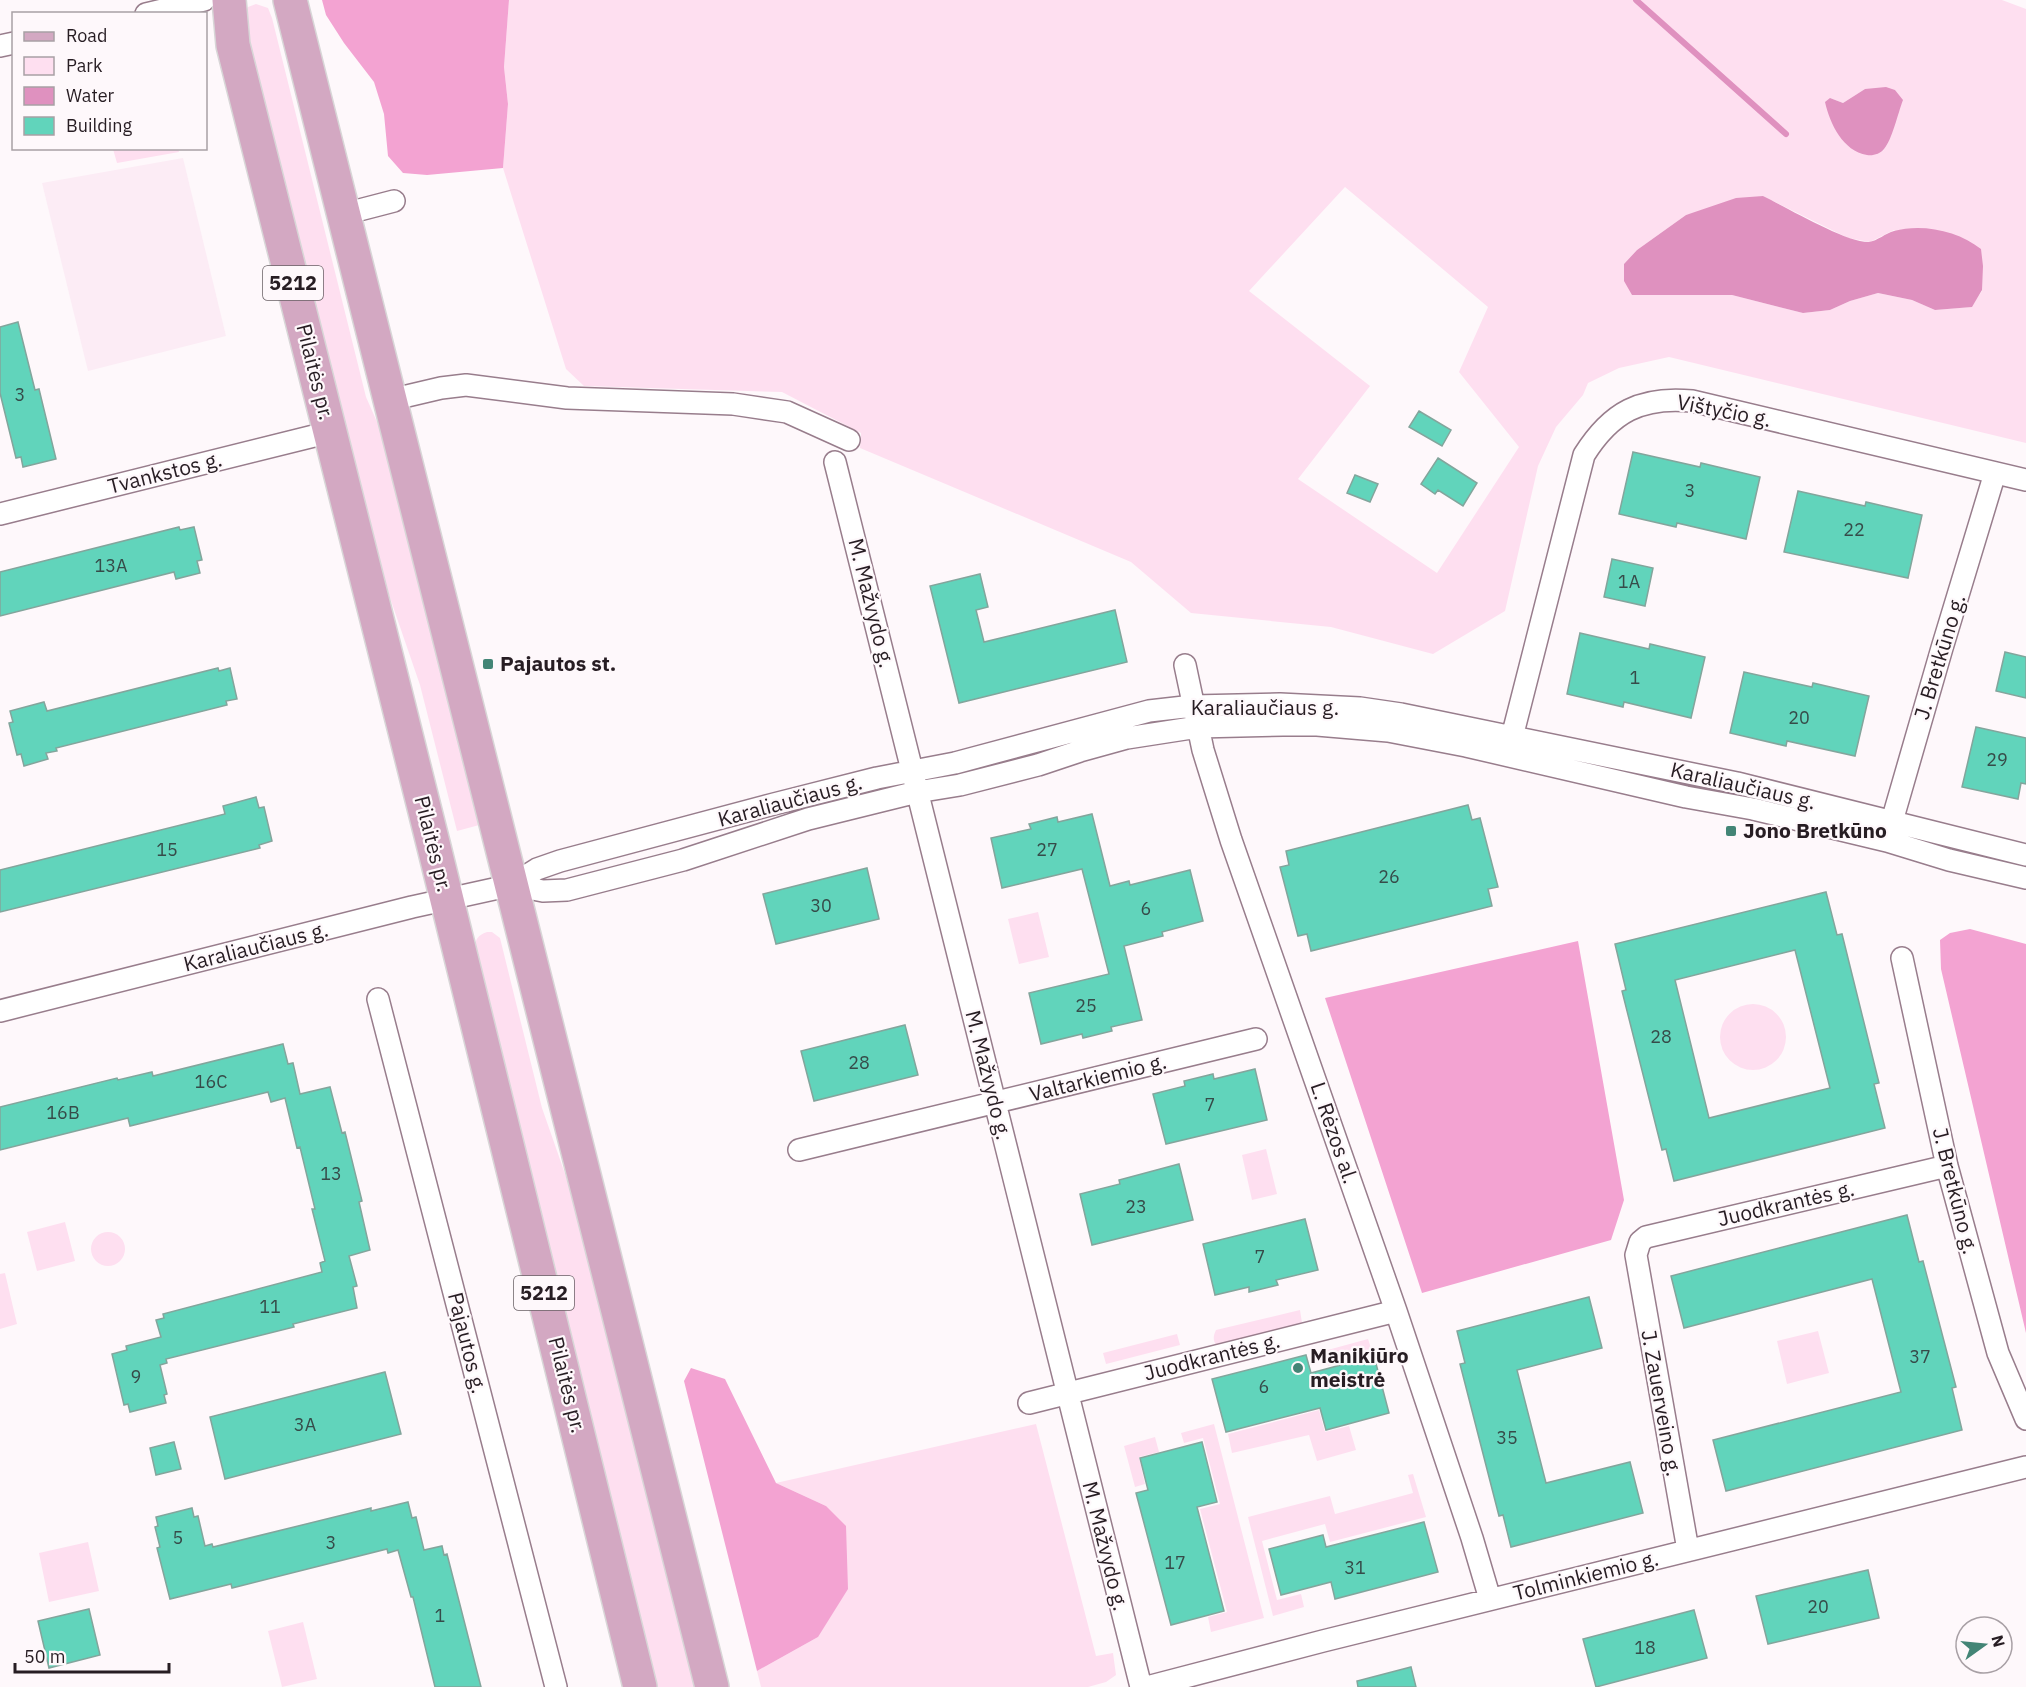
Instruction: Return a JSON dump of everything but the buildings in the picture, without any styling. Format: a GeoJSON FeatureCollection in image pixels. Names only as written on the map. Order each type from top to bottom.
{"type":"FeatureCollection","features":[{"type":"Feature","properties":{"kind":"main road","name":"Pilaitės pr."},"geometry":{"type":"LineString","coordinates":[[229,0],[233,45],[447,900],[640,1687]]}},
{"type":"Feature","properties":{"kind":"main road"},"geometry":{"type":"LineString","coordinates":[[276,0],[287,15],[301,43]]}},
{"type":"Feature","properties":{"kind":"main road"},"geometry":{"type":"LineString","coordinates":[[290,0],[712,1687]]}},
{"type":"Feature","properties":{"kind":"street"},"geometry":{"type":"LineString","coordinates":[[154,12],[204,0]]}},
{"type":"Feature","properties":{"kind":"street"},"geometry":{"type":"LineString","coordinates":[[344,214],[394,201]]}},
{"type":"Feature","properties":{"kind":"street"},"geometry":{"type":"LineString","coordinates":[[390,400],[441,388],[466,385],[567,398],[733,404],[787,412],[849,440]]}},
{"type":"Feature","properties":{"kind":"street","name":"Vištyčio g."},"geometry":{"type":"LineString","coordinates":[[1512,737],[1584,455],[1609,422],[1628,410],[1648,402],[1670,399],[1692,401],[2026,480]]}},
{"type":"Feature","properties":{"kind":"street","name":"Tvankstos g."},"geometry":{"type":"LineString","coordinates":[[0,514],[330,432]]}},
{"type":"Feature","properties":{"kind":"street","name":"M. Mažvydo g."},"geometry":{"type":"LineString","coordinates":[[835,462],[1141,1687]]}},
{"type":"Feature","properties":{"kind":"street","name":"J. Bretkūno g."},"geometry":{"type":"LineString","coordinates":[[1889,831],[1995,473]]}},
{"type":"Feature","properties":{"kind":"street","name":"L. Rėzos al."},"geometry":{"type":"LineString","coordinates":[[1185,665],[1198,727],[1231,840],[1395,1311],[1472,1538],[1490,1599]]}},
{"type":"Feature","properties":{"kind":"street","name":"Karaliaučiaus g."},"geometry":{"type":"LineString","coordinates":[[0,1011],[512,885],[537,869],[560,861],[786,801],[955,763],[1149,711],[1193,706],[1280,704],[1359,708],[1401,714],[1737,783],[1889,831],[1949,860],[2026,878]]}},
{"type":"Feature","properties":{"kind":"street","name":"Karaliaučiaus g."},"geometry":{"type":"LineString","coordinates":[[512,885],[543,891],[567,890],[682,860],[808,819],[917,792],[960,785],[1038,765],[1080,750],[1127,738],[1198,727],[1317,725],[1388,731],[1488,751],[1686,797],[2026,855]]}},
{"type":"Feature","properties":{"kind":"street","name":"J. Bretkūno g."},"geometry":{"type":"LineString","coordinates":[[1902,958],[1947,1166],[1998,1353],[2026,1419]]}},
{"type":"Feature","properties":{"kind":"street","name":"Pajautos g."},"geometry":{"type":"LineString","coordinates":[[378,999],[556,1687]]}},
{"type":"Feature","properties":{"kind":"street","name":"Valtarkiemio g."},"geometry":{"type":"LineString","coordinates":[[799,1150],[1256,1039]]}},
{"type":"Feature","properties":{"kind":"street","name":"Juodkrantės g."},"geometry":{"type":"LineString","coordinates":[[1636,1256],[1640,1242],[1646,1237],[1947,1166]]}},
{"type":"Feature","properties":{"kind":"street","name":"J. Zauerveino g."},"geometry":{"type":"LineString","coordinates":[[1636,1256],[1688,1550]]}},
{"type":"Feature","properties":{"kind":"street","name":"Juodkrantės g."},"geometry":{"type":"LineString","coordinates":[[1029,1403],[1395,1311]]}},
{"type":"Feature","properties":{"kind":"street","name":"Tolminkiemio g."},"geometry":{"type":"LineString","coordinates":[[1147,1687],[1490,1599],[2026,1467]]}},
{"type":"Feature","properties":{"kind":"shaded area"},"geometry":{"type":"Polygon","coordinates":[[[322,0],[509,0],[504,67],[508,104],[503,168],[427,175],[403,173],[388,156],[384,114],[374,82],[326,15],[322,0]]]}},
{"type":"Feature","properties":{"kind":"shaded area"},"geometry":{"type":"Polygon","coordinates":[[[183,158],[226,336],[88,371],[42,183],[183,158]]]}},
{"type":"Feature","properties":{"kind":"shaded area"},"geometry":{"type":"Polygon","coordinates":[[[1970,929],[2026,944],[2026,1333],[1941,969],[1940,940],[1950,933],[1970,929]]]}},
{"type":"Feature","properties":{"kind":"shaded area"},"geometry":{"type":"Polygon","coordinates":[[[1578,941],[1624,1200],[1611,1240],[1422,1293],[1325,998],[1578,941]]]}},
{"type":"Feature","properties":{"kind":"shaded area"},"geometry":{"type":"Polygon","coordinates":[[[691,1368],[725,1379],[776,1483],[826,1506],[846,1526],[848,1589],[818,1637],[757,1671],[684,1381],[691,1368]]]}},
{"type":"Feature","properties":{"kind":"green space"},"geometry":{"type":"Polygon","coordinates":[[[509,0],[2002,0],[2026,9],[2026,443],[1669,357],[1619,368],[1588,383],[1583,395],[1556,427],[1538,466],[1505,611],[1433,654],[1331,627],[1191,613],[1131,562],[860,448],[861,433],[782,392],[584,386],[566,369],[503,168],[508,104],[504,67],[509,0]],[[1865,89],[1843,103],[1830,98],[1883,151],[1902,101],[1895,90],[1865,89]],[[1345,187],[1249,291],[1370,386],[1298,479],[1437,573],[1519,447],[1459,372],[1488,307],[1345,187]],[[1763,196],[1686,215],[1637,250],[1624,264],[1632,295],[1732,295],[1803,313],[1830,310],[1850,301],[1878,293],[1912,300],[1935,310],[1971,307],[1982,291],[1894,230],[1870,242],[1848,238],[1763,196]]]}},
{"type":"Feature","properties":{"kind":"green space"},"geometry":{"type":"Polygon","coordinates":[[[256,4],[268,8],[272,18],[366,397],[389,449],[483,824],[457,831],[420,685],[378,563],[251,72],[244,13],[248,7],[256,4]]]}},
{"type":"Feature","properties":{"kind":"green space"},"geometry":{"type":"Polygon","coordinates":[[[113,150],[178,150],[179,152],[117,163],[113,150]]]}},
{"type":"Feature","properties":{"kind":"green space"},"geometry":{"type":"Polygon","coordinates":[[[1038,912],[1049,957],[1019,964],[1008,919],[1038,912]]]}},
{"type":"Feature","properties":{"kind":"green space"},"geometry":{"type":"Polygon","coordinates":[[[487,932],[492,932],[500,938],[542,1108],[578,1211],[698,1687],[656,1687],[477,963],[476,940],[487,932]]]}},
{"type":"Feature","properties":{"kind":"green space"},"geometry":{"type":"Polygon","coordinates":[[[1747,1004],[1759,1004],[1771,1009],[1781,1019],[1786,1037],[1784,1050],[1771,1065],[1759,1070],[1747,1070],[1735,1065],[1725,1055],[1720,1043],[1720,1031],[1725,1019],[1735,1009],[1747,1004]]]}},
{"type":"Feature","properties":{"kind":"green space"},"geometry":{"type":"Polygon","coordinates":[[[1266,1149],[1277,1194],[1252,1200],[1242,1155],[1266,1149]]]}},
{"type":"Feature","properties":{"kind":"green space"},"geometry":{"type":"Polygon","coordinates":[[[65,1222],[75,1261],[37,1271],[27,1232],[65,1222]]]}},
{"type":"Feature","properties":{"kind":"green space"},"geometry":{"type":"Polygon","coordinates":[[[108,1232],[120,1237],[125,1249],[120,1261],[108,1266],[96,1261],[91,1249],[96,1237],[108,1232]]]}},
{"type":"Feature","properties":{"kind":"green space"},"geometry":{"type":"Polygon","coordinates":[[[5,1273],[17,1324],[0,1329],[0,1274],[5,1273]]]}},
{"type":"Feature","properties":{"kind":"green space"},"geometry":{"type":"Polygon","coordinates":[[[1300,1310],[1302,1323],[1216,1345],[1214,1341],[1216,1330],[1300,1310]]]}},
{"type":"Feature","properties":{"kind":"green space"},"geometry":{"type":"Polygon","coordinates":[[[1818,1331],[1829,1373],[1787,1384],[1777,1341],[1818,1331]]]}},
{"type":"Feature","properties":{"kind":"green space"},"geometry":{"type":"Polygon","coordinates":[[[1177,1334],[1180,1345],[1106,1364],[1103,1353],[1177,1334]]]}},
{"type":"Feature","properties":{"kind":"green space"},"geometry":{"type":"Polygon","coordinates":[[[1368,1339],[1373,1354],[1328,1366],[1324,1351],[1368,1339]]]}},
{"type":"Feature","properties":{"kind":"green space"},"geometry":{"type":"Polygon","coordinates":[[[1319,1410],[1325,1432],[1349,1426],[1356,1450],[1317,1461],[1309,1435],[1232,1453],[1228,1434],[1319,1410]]]}},
{"type":"Feature","properties":{"kind":"green space"},"geometry":{"type":"Polygon","coordinates":[[[1036,1424],[1096,1656],[1113,1653],[1116,1675],[1106,1682],[1088,1687],[761,1687],[757,1671],[818,1637],[826,1506],[776,1483],[1036,1424]]]}},
{"type":"Feature","properties":{"kind":"green space"},"geometry":{"type":"Polygon","coordinates":[[[1214,1424],[1264,1618],[1211,1632],[1208,1617],[1227,1612],[1200,1509],[1220,1504],[1203,1438],[1184,1443],[1181,1433],[1214,1424]]]}},
{"type":"Feature","properties":{"kind":"green space"},"geometry":{"type":"Polygon","coordinates":[[[1155,1437],[1159,1452],[1139,1457],[1145,1484],[1135,1487],[1124,1446],[1155,1437]]]}},
{"type":"Feature","properties":{"kind":"green space"},"geometry":{"type":"Polygon","coordinates":[[[1413,1474],[1426,1517],[1330,1542],[1325,1524],[1262,1541],[1277,1600],[1301,1594],[1304,1607],[1273,1616],[1248,1517],[1330,1496],[1335,1514],[1413,1493],[1408,1475],[1413,1474]]]}},
{"type":"Feature","properties":{"kind":"green space"},"geometry":{"type":"Polygon","coordinates":[[[88,1542],[99,1591],[49,1602],[39,1553],[88,1542]]]}},
{"type":"Feature","properties":{"kind":"green space"},"geometry":{"type":"Polygon","coordinates":[[[303,1622],[317,1679],[282,1687],[268,1631],[303,1622]]]}},
{"type":"Feature","properties":{"kind":"water"},"geometry":{"type":"Polygon","coordinates":[[[1886,87],[1895,90],[1903,100],[1890,139],[1884,149],[1874,155],[1859,152],[1851,148],[1839,135],[1830,119],[1825,102],[1830,98],[1843,103],[1865,89],[1886,87]]]}},
{"type":"Feature","properties":{"kind":"water"},"geometry":{"type":"Polygon","coordinates":[[[1763,196],[1832,231],[1859,241],[1869,242],[1894,231],[1916,228],[1940,230],[1962,237],[1981,249],[1982,290],[1972,307],[1935,310],[1912,300],[1878,293],[1850,301],[1830,310],[1803,313],[1732,295],[1632,295],[1624,281],[1624,264],[1637,250],[1686,215],[1736,198],[1763,196]]]}},
{"type":"Feature","properties":{"kind":"waterway"},"geometry":{"type":"LineString","coordinates":[[1636,0],[1786,134]]}},
{"type":"Feature","properties":{"kind":"place","name":"Pajautos st."},"geometry":{"type":"Point","coordinates":[488,664]}},
{"type":"Feature","properties":{"kind":"place","name":"Jono Bretkūno"},"geometry":{"type":"Point","coordinates":[1731,831]}},
{"type":"Feature","properties":{"kind":"place","name":"Manikiūro meistrė"},"geometry":{"type":"Point","coordinates":[1298,1368]}}]}
